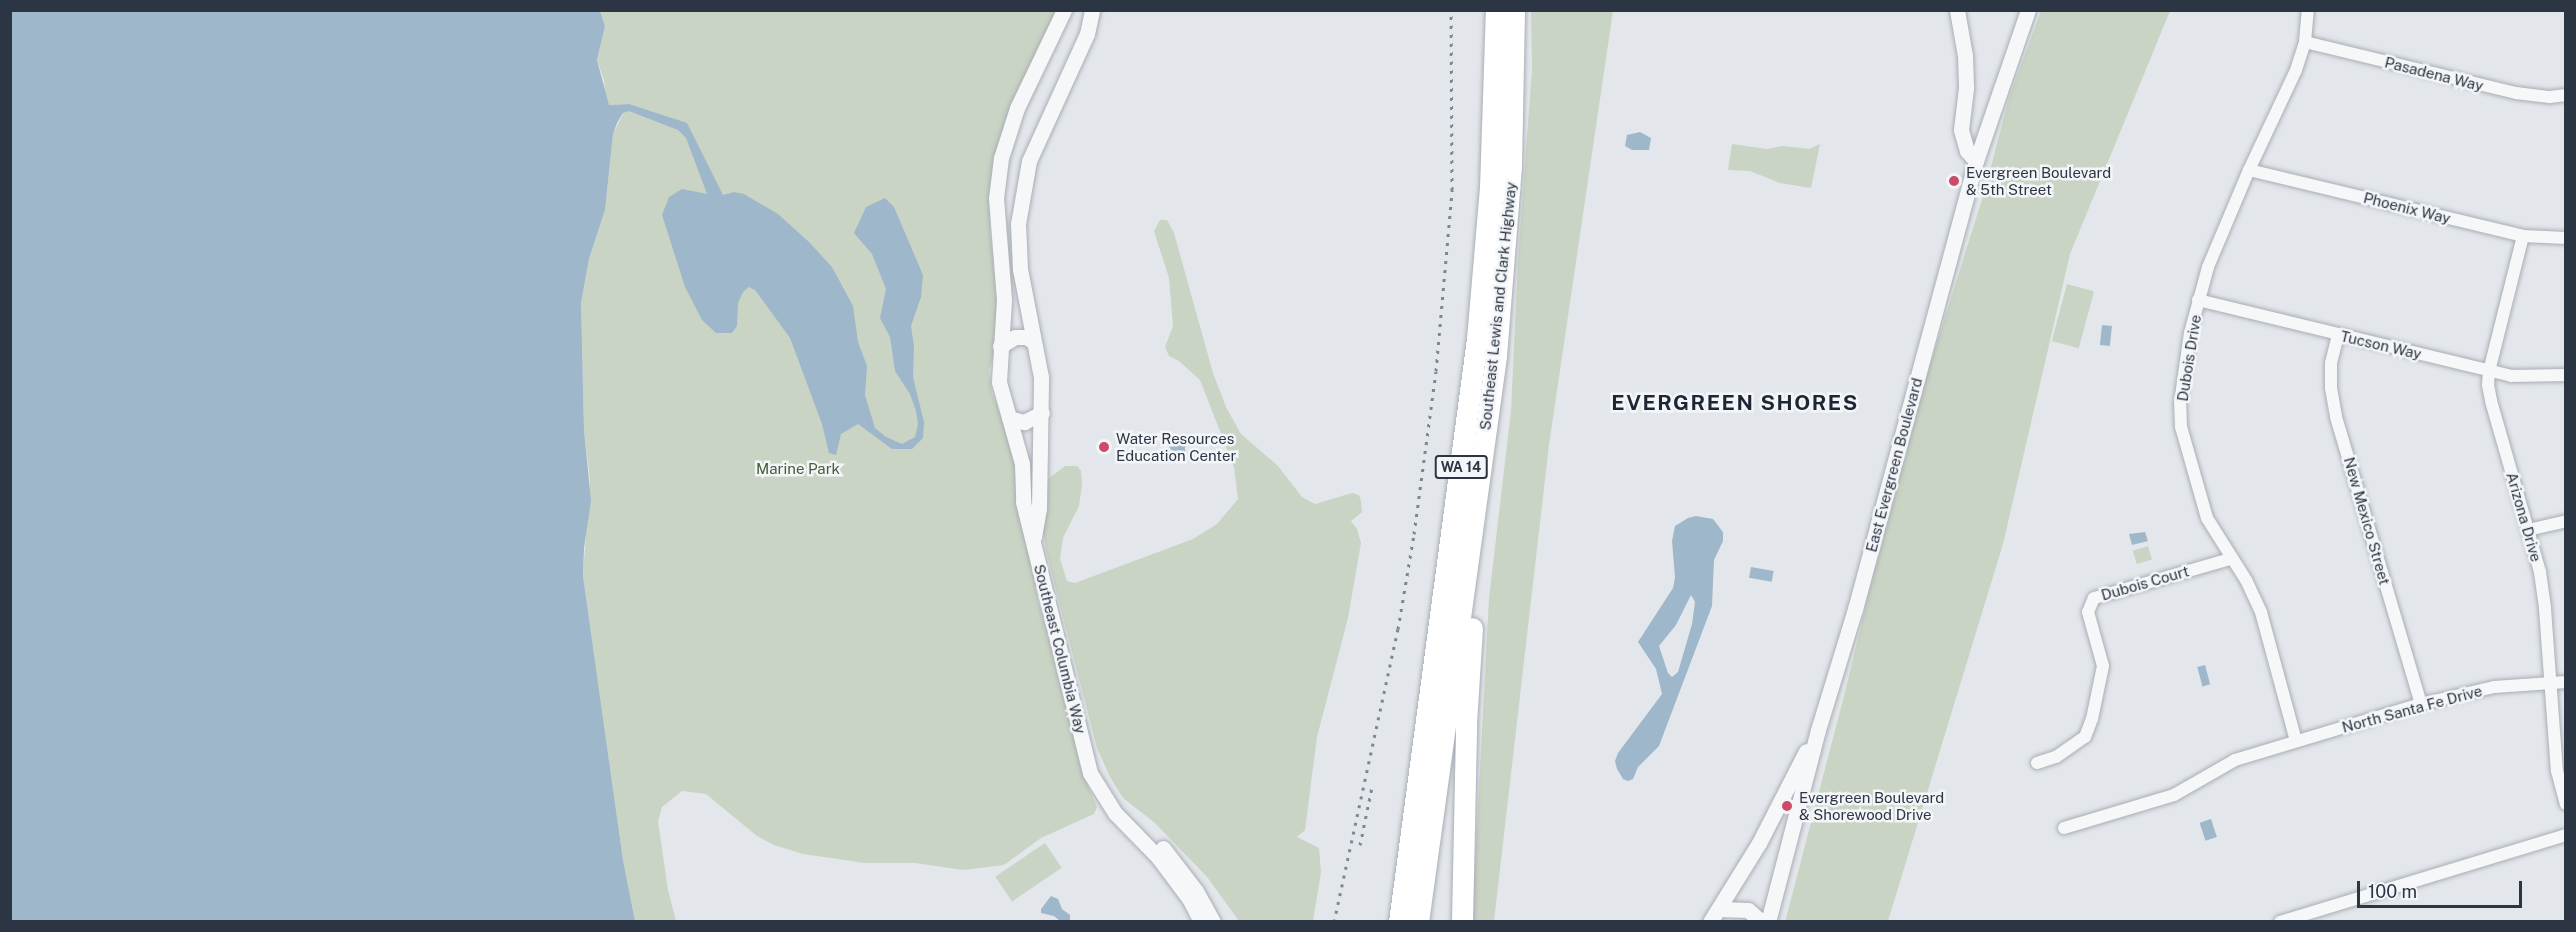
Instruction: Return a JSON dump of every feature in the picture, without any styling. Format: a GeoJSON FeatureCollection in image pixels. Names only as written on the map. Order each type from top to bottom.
{"type":"FeatureCollection","features":[{"type":"Feature","properties":{"kind":"highway","name":"Southeast Lewis and Clark Highway"},"geometry":{"type":"LineString","coordinates":[[1399,921],[1478,328],[1490,188],[1496,10]]}},
{"type":"Feature","properties":{"kind":"highway","name":"Southeast Lewis and Clark Highway"},"geometry":{"type":"LineString","coordinates":[[1418,921],[1483,450],[1505,259],[1512,156],[1514,10]]}},
{"type":"Feature","properties":{"kind":"highway"},"geometry":{"type":"LineString","coordinates":[[1462,921],[1466,723],[1483,450]]}},
{"type":"Feature","properties":{"kind":"street","name":"Southeast Columbia Way"},"geometry":{"type":"LineString","coordinates":[[1064,10],[1017,108],[1001,158],[996,198],[1004,300],[999,381],[1022,464],[1023,502],[1094,781],[1115,813],[1158,857],[1190,900],[1201,921]]}},
{"type":"Feature","properties":{"kind":"street","name":"Southeast Columbia Way"},"geometry":{"type":"LineString","coordinates":[[1034,540],[1039,509],[1041,377],[1020,269],[1018,224],[1029,161],[1087,34],[1092,10]]}},
{"type":"Feature","properties":{"kind":"street"},"geometry":{"type":"LineString","coordinates":[[1957,10],[1965,56],[1966,88],[1961,130],[1966,151],[1976,161]]}},
{"type":"Feature","properties":{"kind":"street","name":"East Evergreen Boulevard"},"geometry":{"type":"LineString","coordinates":[[1768,921],[1818,730],[1858,597],[1976,161],[2028,10]]}},
{"type":"Feature","properties":{"kind":"street","name":"Dubois Drive"},"geometry":{"type":"LineString","coordinates":[[2296,741],[2261,612],[2246,580],[2230,559],[2207,518],[2181,427],[2180,403],[2198,300],[2208,267],[2249,170],[2281,106],[2305,42],[2308,10]]}},
{"type":"Feature","properties":{"kind":"street","name":"Pasadena Way"},"geometry":{"type":"LineString","coordinates":[[2305,42],[2516,93],[2550,97],[2565,95]]}},
{"type":"Feature","properties":{"kind":"street","name":"Phoenix Way"},"geometry":{"type":"LineString","coordinates":[[2249,170],[2523,236],[2565,238]]}},
{"type":"Feature","properties":{"kind":"street","name":"Arizona Drive"},"geometry":{"type":"LineString","coordinates":[[2523,236],[2489,371],[2491,401],[2529,530],[2543,590],[2557,771],[2565,804]]}},
{"type":"Feature","properties":{"kind":"street","name":"Tucson Way"},"geometry":{"type":"LineString","coordinates":[[2198,300],[2511,376],[2565,375]]}},
{"type":"Feature","properties":{"kind":"street","name":"New Mexico Street"},"geometry":{"type":"LineString","coordinates":[[2338,335],[2331,363],[2331,387],[2336,417],[2421,704]]}},
{"type":"Feature","properties":{"kind":"street"},"geometry":{"type":"LineString","coordinates":[[1000,346],[1015,337],[1026,337],[1034,342]]}},
{"type":"Feature","properties":{"kind":"street"},"geometry":{"type":"LineString","coordinates":[[1009,418],[1024,422],[1042,413]]}},
{"type":"Feature","properties":{"kind":"street"},"geometry":{"type":"LineString","coordinates":[[2529,530],[2565,521]]}},
{"type":"Feature","properties":{"kind":"street","name":"Dubois Court"},"geometry":{"type":"LineString","coordinates":[[2037,764],[2056,757],[2085,737],[2103,666],[2088,612],[2094,598],[2230,559]]}},
{"type":"Feature","properties":{"kind":"street","name":"North Santa Fe Drive"},"geometry":{"type":"LineString","coordinates":[[2064,828],[2174,795],[2235,760],[2421,704],[2468,692],[2565,682]]}},
{"type":"Feature","properties":{"kind":"street"},"geometry":{"type":"LineString","coordinates":[[1715,915],[1759,843],[1818,730]]}},
{"type":"Feature","properties":{"kind":"street","name":"Southeast Columbia Way"},"geometry":{"type":"LineString","coordinates":[[1088,758],[1117,802],[1181,869],[1213,921]]}},
{"type":"Feature","properties":{"kind":"street"},"geometry":{"type":"LineString","coordinates":[[2280,921],[2303,918],[2565,835]]}},
{"type":"Feature","properties":{"kind":"street"},"geometry":{"type":"LineString","coordinates":[[1715,915],[1748,910],[1762,921]]}},
{"type":"Feature","properties":{"kind":"green space","name":"Marine Park"},"geometry":{"type":"Polygon","coordinates":[[[600,11],[1058,11],[990,201],[990,232],[999,301],[994,355],[989,370],[992,393],[1016,454],[1019,498],[1038,600],[1054,652],[1081,769],[1097,807],[1094,814],[1041,838],[1004,865],[963,870],[915,863],[865,863],[803,854],[774,845],[757,836],[706,794],[682,791],[662,807],[658,821],[668,890],[676,921],[635,921],[623,860],[583,576],[590,480],[584,430],[581,303],[589,259],[605,210],[613,134],[628,104],[609,105],[606,99],[604,80],[597,60],[605,26],[600,11]]]}},
{"type":"Feature","properties":{"kind":"green space"},"geometry":{"type":"Polygon","coordinates":[[[1531,11],[1613,11],[1549,445],[1494,921],[1472,922],[1489,598],[1511,411],[1518,260],[1532,69],[1531,11]]]}},
{"type":"Feature","properties":{"kind":"green space"},"geometry":{"type":"Polygon","coordinates":[[[2041,11],[2170,11],[2070,254],[2003,544],[1888,921],[1785,922],[1845,692],[1905,445],[1984,193],[2009,98],[2041,11]]]}},
{"type":"Feature","properties":{"kind":"green space"},"geometry":{"type":"Polygon","coordinates":[[[1732,144],[1767,149],[1782,146],[1809,149],[1820,144],[1811,188],[1780,183],[1750,171],[1728,170],[1732,144]]]}},
{"type":"Feature","properties":{"kind":"green space"},"geometry":{"type":"Polygon","coordinates":[[[1160,220],[1167,220],[1174,233],[1213,373],[1226,407],[1241,434],[1278,466],[1302,497],[1315,504],[1352,493],[1359,495],[1361,501],[1362,512],[1351,521],[1357,529],[1361,543],[1348,618],[1317,737],[1305,830],[1297,837],[1319,848],[1321,872],[1313,921],[1239,921],[1207,877],[1155,823],[1123,798],[1110,777],[1097,748],[1046,551],[1041,520],[1048,479],[1065,466],[1077,466],[1081,471],[1079,506],[1063,538],[1060,559],[1067,581],[1075,583],[1193,539],[1217,524],[1238,499],[1234,467],[1200,380],[1179,361],[1169,356],[1165,347],[1173,326],[1169,278],[1154,231],[1160,220]]]}},
{"type":"Feature","properties":{"kind":"green space"},"geometry":{"type":"Polygon","coordinates":[[[2067,284],[2094,291],[2079,348],[2052,341],[2067,284]]]}},
{"type":"Feature","properties":{"kind":"green space"},"geometry":{"type":"Polygon","coordinates":[[[2148,546],[2152,559],[2137,564],[2133,551],[2148,546]]]}},
{"type":"Feature","properties":{"kind":"green space"},"geometry":{"type":"Polygon","coordinates":[[[1045,843],[1062,868],[1012,901],[995,877],[1045,843]]]}},
{"type":"Feature","properties":{"kind":"water"},"geometry":{"type":"Polygon","coordinates":[[[10,11],[600,11],[605,26],[597,60],[609,105],[629,104],[687,123],[723,195],[734,192],[744,194],[778,214],[832,267],[853,306],[858,342],[867,366],[865,395],[875,428],[886,437],[902,444],[915,437],[918,424],[916,411],[910,394],[895,371],[890,337],[880,318],[886,289],[872,254],[854,233],[866,207],[885,198],[894,207],[923,275],[921,297],[911,326],[914,347],[913,377],[924,422],[923,438],[912,449],[892,449],[858,424],[841,434],[836,455],[829,453],[822,424],[790,338],[755,290],[749,287],[743,292],[738,303],[737,326],[732,333],[716,333],[702,320],[685,287],[662,215],[669,197],[682,189],[707,194],[686,138],[678,130],[629,111],[623,113],[613,134],[605,210],[589,259],[581,303],[584,430],[591,501],[584,548],[583,576],[623,860],[635,921],[11,921],[10,11]]]}},
{"type":"Feature","properties":{"kind":"water"},"geometry":{"type":"Polygon","coordinates":[[[1640,132],[1651,138],[1649,150],[1632,150],[1625,146],[1627,135],[1640,132]]]}},
{"type":"Feature","properties":{"kind":"water"},"geometry":{"type":"Polygon","coordinates":[[[2102,325],[2112,326],[2110,346],[2100,345],[2102,325]]]}},
{"type":"Feature","properties":{"kind":"water"},"geometry":{"type":"Polygon","coordinates":[[[1177,442],[1185,446],[1185,452],[1181,455],[1176,455],[1169,447],[1170,443],[1177,442]]]}},
{"type":"Feature","properties":{"kind":"water"},"geometry":{"type":"Polygon","coordinates":[[[1696,516],[1713,519],[1723,532],[1723,541],[1714,560],[1712,606],[1659,746],[1638,767],[1633,779],[1628,781],[1623,779],[1617,769],[1615,761],[1618,753],[1662,694],[1656,669],[1638,642],[1673,588],[1675,577],[1672,541],[1675,526],[1696,516]],[[1691,595],[1676,625],[1659,646],[1668,673],[1672,677],[1678,672],[1692,624],[1695,602],[1691,595]]]}},
{"type":"Feature","properties":{"kind":"water"},"geometry":{"type":"Polygon","coordinates":[[[2145,532],[2148,541],[2132,545],[2129,534],[2145,532]]]}},
{"type":"Feature","properties":{"kind":"water"},"geometry":{"type":"Polygon","coordinates":[[[1751,567],[1774,571],[1772,582],[1749,578],[1751,567]]]}},
{"type":"Feature","properties":{"kind":"water"},"geometry":{"type":"Polygon","coordinates":[[[2205,665],[2210,684],[2202,686],[2197,667],[2205,665]]]}},
{"type":"Feature","properties":{"kind":"water"},"geometry":{"type":"Polygon","coordinates":[[[2211,819],[2217,837],[2205,841],[2200,823],[2211,819]]]}},
{"type":"Feature","properties":{"kind":"water"},"geometry":{"type":"Polygon","coordinates":[[[1051,896],[1058,899],[1062,909],[1070,915],[1070,921],[1060,921],[1054,916],[1041,913],[1041,909],[1051,896]]]}},
{"type":"Feature","properties":{"kind":"railway"},"geometry":{"type":"LineString","coordinates":[[1334,922],[1398,629],[1414,534],[1436,371],[1452,190],[1451,10]]}},
{"type":"Feature","properties":{"kind":"railway"},"geometry":{"type":"LineString","coordinates":[[1360,845],[1372,787]]}},
{"type":"Feature","properties":{"kind":"place","name":"Evergreen Boulevard & 5th Street"},"geometry":{"type":"Point","coordinates":[1954,181]}},
{"type":"Feature","properties":{"kind":"place","name":"Water Resources Education Center"},"geometry":{"type":"Point","coordinates":[1104,447]}},
{"type":"Feature","properties":{"kind":"place","name":"Evergreen Boulevard & Shorewood Drive"},"geometry":{"type":"Point","coordinates":[1787,806]}},
{"type":"Feature","properties":{"kind":"district","name":"EVERGREEN SHORES"},"geometry":{"type":"Point","coordinates":[1735,403]}}]}
